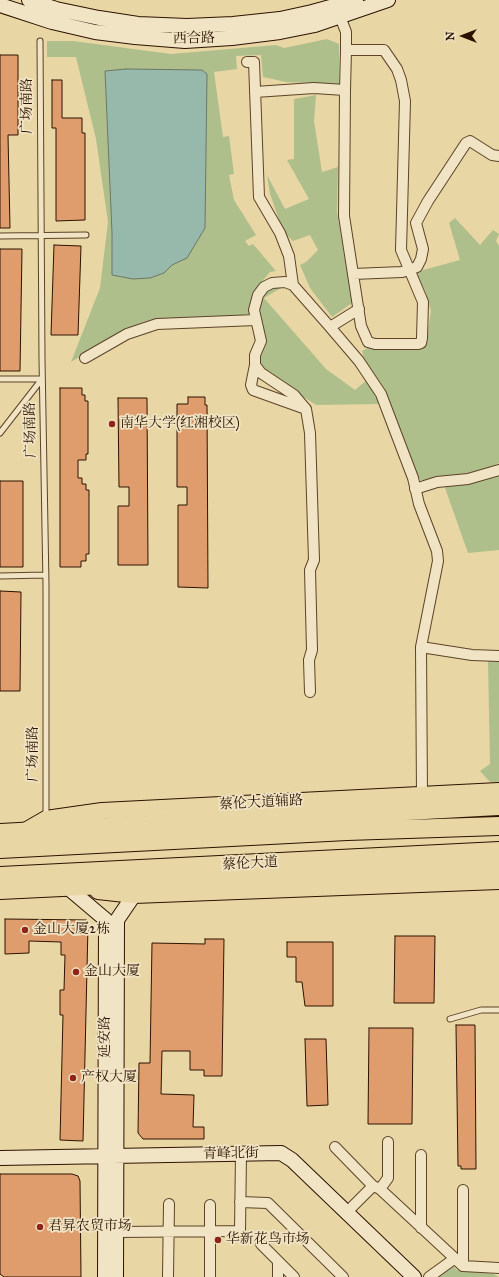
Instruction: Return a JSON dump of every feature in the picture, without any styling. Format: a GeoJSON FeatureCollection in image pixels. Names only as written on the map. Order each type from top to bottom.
{"type":"FeatureCollection","features":[{"type":"Feature","properties":{"kind":"highway"},"geometry":{"type":"LineString","coordinates":[[0,833],[27,830],[66,830],[499,806]]}},
{"type":"Feature","properties":{"kind":"highway","name":"蔡伦大道"},"geometry":{"type":"LineString","coordinates":[[0,849],[331,832],[499,826]]}},
{"type":"Feature","properties":{"kind":"highway","name":"蔡伦大道"},"geometry":{"type":"LineString","coordinates":[[0,876],[499,851]]}},
{"type":"Feature","properties":{"kind":"highway"},"geometry":{"type":"LineString","coordinates":[[0,890],[499,866]]}},
{"type":"Feature","properties":{"kind":"main road","name":"西合路"},"geometry":{"type":"LineString","coordinates":[[28,0],[56,9],[99,18],[138,24],[187,26],[233,24],[338,12],[388,0]]}},
{"type":"Feature","properties":{"kind":"main road","name":"西合路"},"geometry":{"type":"LineString","coordinates":[[0,5],[52,22],[95,32],[185,41],[232,38],[280,32],[315,25],[356,0]]}},
{"type":"Feature","properties":{"kind":"main road","name":"蔡伦大道辅路"},"geometry":{"type":"LineString","coordinates":[[27,830],[46,819],[102,811],[499,791]]}},
{"type":"Feature","properties":{"kind":"main road"},"geometry":{"type":"LineString","coordinates":[[67,887],[134,895],[499,882]]}},
{"type":"Feature","properties":{"kind":"main road","name":"延安路"},"geometry":{"type":"LineString","coordinates":[[67,887],[106,920],[111,1156],[116,1232],[116,1277]]}},
{"type":"Feature","properties":{"kind":"main road","name":"延安路"},"geometry":{"type":"LineString","coordinates":[[105,1277],[111,1156],[117,920],[134,895]]}},
{"type":"Feature","properties":{"kind":"main road","name":"青峰北街"},"geometry":{"type":"LineString","coordinates":[[0,1158],[280,1153],[292,1160],[414,1277]]}},
{"type":"Feature","properties":{"kind":"street"},"geometry":{"type":"LineString","coordinates":[[338,12],[346,32],[344,216],[361,326],[368,342],[375,344],[418,344],[421,342],[423,302],[401,250],[405,101],[401,80],[397,69],[384,50],[346,50]]}},
{"type":"Feature","properties":{"kind":"street"},"geometry":{"type":"LineString","coordinates":[[247,62],[254,62],[259,198],[280,233],[289,256],[294,285],[359,361],[381,394],[419,504],[438,551],[438,561],[422,647],[422,795]]}},
{"type":"Feature","properties":{"kind":"street"},"geometry":{"type":"LineString","coordinates":[[255,92],[314,88],[345,90]]}},
{"type":"Feature","properties":{"kind":"street"},"geometry":{"type":"LineString","coordinates":[[353,274],[402,272],[417,267],[422,259],[423,249],[416,223],[428,201],[466,143],[470,141],[492,155],[499,156]]}},
{"type":"Feature","properties":{"kind":"street"},"geometry":{"type":"LineString","coordinates":[[294,285],[285,282],[272,284],[264,287],[258,295],[254,310],[261,341],[255,355],[255,365],[251,385],[253,390],[306,409]]}},
{"type":"Feature","properties":{"kind":"street"},"geometry":{"type":"LineString","coordinates":[[330,327],[359,310]]}},
{"type":"Feature","properties":{"kind":"street"},"geometry":{"type":"LineString","coordinates":[[85,358],[127,334],[156,324],[191,321],[256,320]]}},
{"type":"Feature","properties":{"kind":"street"},"geometry":{"type":"LineString","coordinates":[[255,365],[261,373],[294,395],[306,409],[312,455],[314,560],[310,570],[312,650],[309,660],[310,692]]}},
{"type":"Feature","properties":{"kind":"street"},"geometry":{"type":"LineString","coordinates":[[415,489],[437,482],[468,479],[499,470]]}},
{"type":"Feature","properties":{"kind":"street"},"geometry":{"type":"LineString","coordinates":[[422,647],[472,655],[499,656]]}},
{"type":"Feature","properties":{"kind":"street"},"geometry":{"type":"LineString","coordinates":[[347,1212],[388,1178],[388,1142]]}},
{"type":"Feature","properties":{"kind":"street"},"geometry":{"type":"LineString","coordinates":[[335,1147],[376,1188],[463,1266],[499,1268]]}},
{"type":"Feature","properties":{"kind":"street"},"geometry":{"type":"LineString","coordinates":[[116,1232],[240,1231],[241,1154]]}},
{"type":"Feature","properties":{"kind":"street"},"geometry":{"type":"LineString","coordinates":[[421,1156],[421,1228]]}},
{"type":"Feature","properties":{"kind":"street"},"geometry":{"type":"LineString","coordinates":[[463,1190],[463,1266]]}},
{"type":"Feature","properties":{"kind":"street"},"geometry":{"type":"LineString","coordinates":[[240,1202],[268,1203],[343,1277]]}},
{"type":"Feature","properties":{"kind":"street"},"geometry":{"type":"LineString","coordinates":[[168,1277],[169,1204]]}},
{"type":"Feature","properties":{"kind":"street"},"geometry":{"type":"LineString","coordinates":[[210,1205],[210,1277]]}},
{"type":"Feature","properties":{"kind":"street"},"geometry":{"type":"LineString","coordinates":[[261,1244],[294,1277]]}},
{"type":"Feature","properties":{"kind":"street"},"geometry":{"type":"LineString","coordinates":[[429,1277],[454,1259]]}},
{"type":"Feature","properties":{"kind":"street"},"geometry":{"type":"LineString","coordinates":[[278,1261],[278,1277]]}},
{"type":"Feature","properties":{"kind":"lane","name":"广场南路"},"geometry":{"type":"LineString","coordinates":[[40,41],[42,379],[46,575],[46,819]]}},
{"type":"Feature","properties":{"kind":"lane"},"geometry":{"type":"LineString","coordinates":[[0,236],[86,235]]}},
{"type":"Feature","properties":{"kind":"lane"},"geometry":{"type":"LineString","coordinates":[[0,380],[42,379]]}},
{"type":"Feature","properties":{"kind":"lane"},"geometry":{"type":"LineString","coordinates":[[0,432],[42,379]]}},
{"type":"Feature","properties":{"kind":"lane"},"geometry":{"type":"LineString","coordinates":[[0,576],[46,575]]}},
{"type":"Feature","properties":{"kind":"lane"},"geometry":{"type":"LineString","coordinates":[[450,1019],[481,1010],[499,1010]]}},
{"type":"Feature","properties":{"kind":"green space"},"geometry":{"type":"Polygon","coordinates":[[[327,39],[339,44],[339,84],[286,82],[263,77],[261,55],[236,56],[237,69],[214,72],[223,137],[229,136],[234,174],[229,175],[234,200],[256,235],[245,241],[249,246],[253,244],[276,271],[270,272],[257,290],[249,314],[243,318],[190,317],[144,322],[125,330],[71,362],[100,288],[108,222],[96,139],[76,57],[47,57],[47,41],[73,41],[171,54],[276,45],[284,48],[327,39]]]}},
{"type":"Feature","properties":{"kind":"green space"},"geometry":{"type":"Polygon","coordinates":[[[316,95],[314,121],[322,172],[338,167],[337,212],[352,303],[332,317],[310,288],[300,265],[306,262],[318,250],[310,235],[293,241],[283,231],[270,194],[267,175],[285,209],[309,199],[287,160],[294,159],[294,99],[316,95]]]}},
{"type":"Feature","properties":{"kind":"green space"},"geometry":{"type":"Polygon","coordinates":[[[455,218],[480,245],[493,230],[499,234],[496,241],[499,246],[499,463],[484,471],[423,481],[418,478],[383,386],[364,359],[362,351],[372,346],[426,344],[431,311],[426,293],[416,272],[460,260],[449,223],[455,218]]]}},
{"type":"Feature","properties":{"kind":"green space"},"geometry":{"type":"Polygon","coordinates":[[[284,286],[264,298],[326,369],[355,390],[367,380],[379,404],[316,405],[262,370],[257,356],[258,305],[268,288],[284,286]]]}},
{"type":"Feature","properties":{"kind":"green space"},"geometry":{"type":"Polygon","coordinates":[[[499,474],[499,550],[468,553],[444,485],[472,484],[484,477],[499,474]]]}},
{"type":"Feature","properties":{"kind":"green space"},"geometry":{"type":"Polygon","coordinates":[[[488,661],[499,662],[499,783],[490,782],[480,771],[490,764],[488,661]]]}},
{"type":"Feature","properties":{"kind":"green space"},"geometry":{"type":"Polygon","coordinates":[[[452,1265],[457,1270],[493,1274],[499,1277],[434,1277],[452,1265]]]}},
{"type":"Feature","properties":{"kind":"shaded area"},"geometry":{"type":"Polygon","coordinates":[[[126,69],[202,70],[207,74],[205,228],[187,258],[172,265],[164,273],[150,278],[133,279],[112,275],[112,233],[105,71],[126,69]]]}},
{"type":"Feature","properties":{"kind":"building"},"geometry":{"type":"Polygon","coordinates":[[[0,55],[18,55],[18,135],[8,135],[10,228],[0,228],[0,55]]]}},
{"type":"Feature","properties":{"kind":"building"},"geometry":{"type":"Polygon","coordinates":[[[52,80],[62,80],[62,118],[82,118],[82,133],[85,133],[85,220],[56,221],[56,128],[52,128],[52,80]]]}},
{"type":"Feature","properties":{"kind":"building"},"geometry":{"type":"Polygon","coordinates":[[[54,245],[81,246],[78,335],[51,335],[54,245]]]}},
{"type":"Feature","properties":{"kind":"building"},"geometry":{"type":"Polygon","coordinates":[[[0,249],[22,249],[20,371],[0,371],[0,249]]]}},
{"type":"Feature","properties":{"kind":"building"},"geometry":{"type":"Polygon","coordinates":[[[60,388],[82,388],[82,395],[85,395],[85,401],[88,401],[88,454],[86,454],[86,460],[78,460],[78,478],[82,478],[82,484],[86,484],[86,490],[89,490],[89,554],[86,554],[86,561],[81,561],[81,567],[60,567],[60,388]]]}},
{"type":"Feature","properties":{"kind":"building"},"geometry":{"type":"Polygon","coordinates":[[[188,397],[205,397],[205,405],[207,405],[208,588],[178,587],[178,505],[187,505],[187,487],[177,487],[177,404],[188,404],[188,397]]]}},
{"type":"Feature","properties":{"kind":"building"},"geometry":{"type":"Polygon","coordinates":[[[118,398],[147,398],[148,565],[118,565],[118,506],[129,506],[129,487],[119,487],[118,398]]]}},
{"type":"Feature","properties":{"kind":"building"},"geometry":{"type":"Polygon","coordinates":[[[0,481],[23,481],[23,567],[0,567],[0,481]]]}},
{"type":"Feature","properties":{"kind":"building"},"geometry":{"type":"Polygon","coordinates":[[[0,591],[21,592],[20,691],[0,691],[0,591]]]}},
{"type":"Feature","properties":{"kind":"building"},"geometry":{"type":"Polygon","coordinates":[[[5,919],[87,920],[83,1141],[60,1140],[63,1015],[60,1015],[60,990],[64,990],[65,955],[61,955],[61,942],[29,941],[29,953],[5,954],[5,919]]]}},
{"type":"Feature","properties":{"kind":"building"},"geometry":{"type":"Polygon","coordinates":[[[395,936],[435,936],[434,1003],[394,1003],[395,936]]]}},
{"type":"Feature","properties":{"kind":"building"},"geometry":{"type":"Polygon","coordinates":[[[205,939],[224,939],[222,1076],[204,1076],[204,1070],[190,1070],[190,1051],[162,1051],[161,1094],[194,1095],[193,1127],[204,1127],[204,1139],[143,1139],[138,1133],[139,1063],[150,1063],[152,943],[205,944],[205,939]]]}},
{"type":"Feature","properties":{"kind":"building"},"geometry":{"type":"Polygon","coordinates":[[[287,942],[333,942],[333,1006],[305,1006],[302,982],[296,982],[296,957],[287,957],[287,942]]]}},
{"type":"Feature","properties":{"kind":"building"},"geometry":{"type":"Polygon","coordinates":[[[456,1025],[475,1025],[476,1169],[461,1169],[461,1166],[458,1166],[456,1025]]]}},
{"type":"Feature","properties":{"kind":"building"},"geometry":{"type":"Polygon","coordinates":[[[369,1028],[413,1028],[412,1124],[368,1124],[369,1028]]]}},
{"type":"Feature","properties":{"kind":"building"},"geometry":{"type":"Polygon","coordinates":[[[305,1039],[326,1039],[328,1105],[307,1106],[305,1039]]]}},
{"type":"Feature","properties":{"kind":"building","name":"君昇农贸市场"},"geometry":{"type":"Polygon","coordinates":[[[0,1174],[72,1174],[78,1176],[80,1181],[81,1277],[4,1277],[0,1274],[0,1174]]]}},
{"type":"Feature","properties":{"kind":"place","name":"南华大学(红湘校区)"},"geometry":{"type":"Point","coordinates":[112,424]}},
{"type":"Feature","properties":{"kind":"place","name":"金山大厦2栋"},"geometry":{"type":"Point","coordinates":[25,930]}},
{"type":"Feature","properties":{"kind":"place","name":"金山大厦"},"geometry":{"type":"Point","coordinates":[76,972]}},
{"type":"Feature","properties":{"kind":"place","name":"产权大厦"},"geometry":{"type":"Point","coordinates":[73,1078]}},
{"type":"Feature","properties":{"kind":"place","name":"君昇农贸市场"},"geometry":{"type":"Point","coordinates":[40,1227]}},
{"type":"Feature","properties":{"kind":"place","name":"华新花鸟市场"},"geometry":{"type":"Point","coordinates":[218,1240]}}]}
